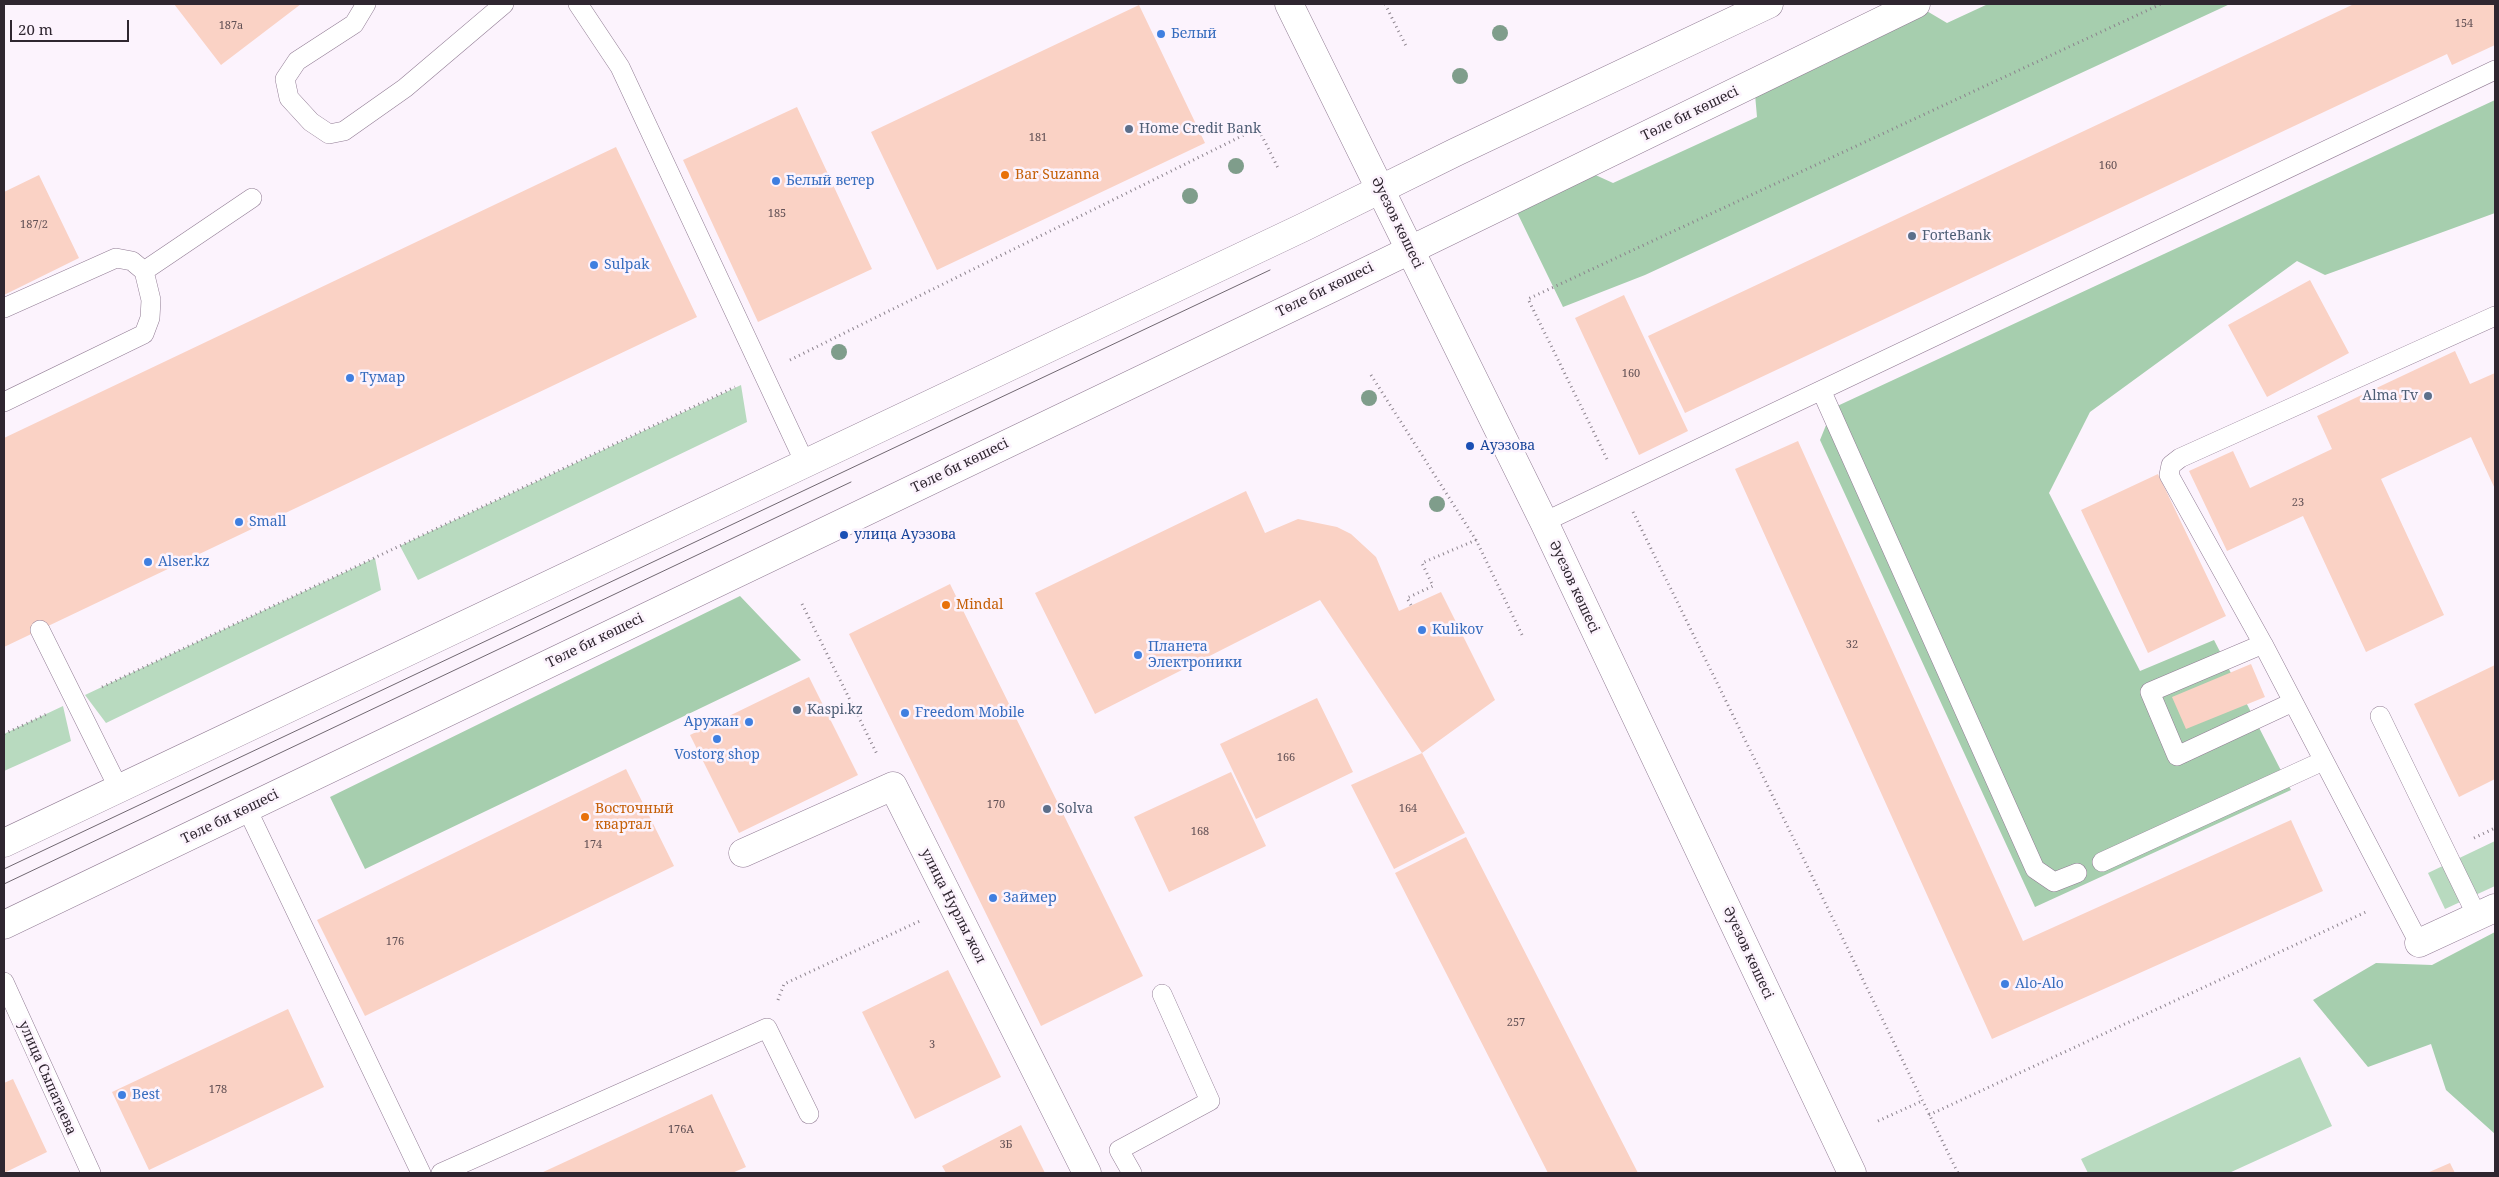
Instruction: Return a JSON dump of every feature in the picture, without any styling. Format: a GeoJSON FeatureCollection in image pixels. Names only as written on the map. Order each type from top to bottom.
{"type":"FeatureCollection","features":[{"type":"Feature","properties":{"kind":"main road","name":"Әуезов көшесі"},"geometry":{"type":"LineString","coordinates":[[1289,4],[1544,522],[1852,1173]]}},
{"type":"Feature","properties":{"kind":"main road"},"geometry":{"type":"LineString","coordinates":[[4,843],[1304,227],[1380,188],[1769,4]]}},
{"type":"Feature","properties":{"kind":"main road","name":"Төле би көшесі"},"geometry":{"type":"LineString","coordinates":[[4,925],[1916,4]]}},
{"type":"Feature","properties":{"kind":"main road"},"geometry":{"type":"LineString","coordinates":[[743,853],[893,786]]}},
{"type":"Feature","properties":{"kind":"main road","name":"улица Нурлы жол"},"geometry":{"type":"LineString","coordinates":[[893,786],[1087,1173]]}},
{"type":"Feature","properties":{"kind":"main road"},"geometry":{"type":"LineString","coordinates":[[2419,943],[2486,912]]}},
{"type":"Feature","properties":{"kind":"lane"},"geometry":{"type":"LineString","coordinates":[[366,4],[354,24],[298,62],[286,79],[289,98],[311,122],[328,134],[344,131],[405,88],[504,4]]}},
{"type":"Feature","properties":{"kind":"lane"},"geometry":{"type":"LineString","coordinates":[[578,4],[620,67],[805,463]]}},
{"type":"Feature","properties":{"kind":"lane"},"geometry":{"type":"LineString","coordinates":[[1544,522],[1822,392],[2495,70]]}},
{"type":"Feature","properties":{"kind":"lane"},"geometry":{"type":"LineString","coordinates":[[144,271],[252,198]]}},
{"type":"Feature","properties":{"kind":"lane"},"geometry":{"type":"LineString","coordinates":[[4,308],[116,258],[132,261],[144,271],[151,300],[150,318],[144,334],[4,402]]}},
{"type":"Feature","properties":{"kind":"lane"},"geometry":{"type":"LineString","coordinates":[[2419,943],[2263,644],[2169,475],[2171,465],[2180,458],[2495,316]]}},
{"type":"Feature","properties":{"kind":"lane"},"geometry":{"type":"LineString","coordinates":[[1822,392],[2035,869],[2054,882],[2077,873]]}},
{"type":"Feature","properties":{"kind":"lane"},"geometry":{"type":"LineString","coordinates":[[40,630],[118,789]]}},
{"type":"Feature","properties":{"kind":"lane"},"geometry":{"type":"LineString","coordinates":[[2263,644],[2150,692],[2177,756],[2293,702]]}},
{"type":"Feature","properties":{"kind":"lane"},"geometry":{"type":"LineString","coordinates":[[2380,716],[2486,912]]}},
{"type":"Feature","properties":{"kind":"lane"},"geometry":{"type":"LineString","coordinates":[[2102,862],[2323,761]]}},
{"type":"Feature","properties":{"kind":"lane"},"geometry":{"type":"LineString","coordinates":[[247,808],[421,1173]]}},
{"type":"Feature","properties":{"kind":"lane","name":"улица Сыпатаева"},"geometry":{"type":"LineString","coordinates":[[4,982],[91,1173]]}},
{"type":"Feature","properties":{"kind":"lane"},"geometry":{"type":"LineString","coordinates":[[1132,1173],[1119,1150],[1210,1101],[1162,994]]}},
{"type":"Feature","properties":{"kind":"lane"},"geometry":{"type":"LineString","coordinates":[[442,1173],[767,1028],[809,1114]]}},
{"type":"Feature","properties":{"kind":"path"},"geometry":{"type":"LineString","coordinates":[[1385,4],[1407,48]]}},
{"type":"Feature","properties":{"kind":"path"},"geometry":{"type":"LineString","coordinates":[[1958,1173],[1528,299],[2161,4]]}},
{"type":"Feature","properties":{"kind":"path"},"geometry":{"type":"LineString","coordinates":[[4,734],[763,374],[1258,128],[1278,168]]}},
{"type":"Feature","properties":{"kind":"path"},"geometry":{"type":"LineString","coordinates":[[1372,375],[1476,540],[1523,637]]}},
{"type":"Feature","properties":{"kind":"path"},"geometry":{"type":"LineString","coordinates":[[1411,606],[1407,598],[1433,586],[1422,563],[1476,540]]}},
{"type":"Feature","properties":{"kind":"path"},"geometry":{"type":"LineString","coordinates":[[802,604],[893,786]]}},
{"type":"Feature","properties":{"kind":"path"},"geometry":{"type":"LineString","coordinates":[[1929,1116],[2396,898]]}},
{"type":"Feature","properties":{"kind":"path"},"geometry":{"type":"LineString","coordinates":[[767,1028],[784,984],[952,905]]}},
{"type":"Feature","properties":{"kind":"path"},"geometry":{"type":"LineString","coordinates":[[1878,1121],[1922,1101]]}},
{"type":"Feature","properties":{"kind":"green space"},"geometry":{"type":"Polygon","coordinates":[[[1915,4],[1947,23],[1988,4],[2230,4],[1645,275],[1563,307],[1511,200],[1578,167],[1613,183],[1757,117],[1754,83],[1915,4]]]}},
{"type":"Feature","properties":{"kind":"green space"},"geometry":{"type":"Polygon","coordinates":[[[2495,100],[2495,213],[2325,275],[2297,261],[2090,412],[2049,493],[2140,671],[2214,640],[2291,790],[2035,907],[1820,440],[1833,408],[2495,100]]]}},
{"type":"Feature","properties":{"kind":"green space"},"geometry":{"type":"Polygon","coordinates":[[[741,385],[747,422],[418,580],[400,546],[741,385]]]}},
{"type":"Feature","properties":{"kind":"green space"},"geometry":{"type":"Polygon","coordinates":[[[375,558],[381,590],[106,723],[85,695],[375,558]]]}},
{"type":"Feature","properties":{"kind":"green space"},"geometry":{"type":"Polygon","coordinates":[[[740,596],[801,660],[365,869],[330,797],[740,596]]]}},
{"type":"Feature","properties":{"kind":"green space"},"geometry":{"type":"Polygon","coordinates":[[[63,706],[71,741],[4,771],[4,734],[63,706]]]}},
{"type":"Feature","properties":{"kind":"green space"},"geometry":{"type":"Polygon","coordinates":[[[2495,841],[2495,886],[2445,909],[2428,873],[2495,841]]]}},
{"type":"Feature","properties":{"kind":"green space"},"geometry":{"type":"Polygon","coordinates":[[[2495,932],[2495,1134],[2446,1090],[2431,1044],[2368,1067],[2313,1000],[2376,963],[2432,965],[2495,932]]]}},
{"type":"Feature","properties":{"kind":"green space"},"geometry":{"type":"Polygon","coordinates":[[[2300,1057],[2332,1126],[2229,1173],[2088,1173],[2081,1159],[2300,1057]]]}},
{"type":"Feature","properties":{"kind":"building"},"geometry":{"type":"Polygon","coordinates":[[[174,4],[301,4],[221,65],[174,4]]]}},
{"type":"Feature","properties":{"kind":"building"},"geometry":{"type":"Polygon","coordinates":[[[2354,4],[2495,4],[2495,45],[2452,65],[2447,54],[1685,413],[1648,336],[2354,4]]]}},
{"type":"Feature","properties":{"kind":"building"},"geometry":{"type":"Polygon","coordinates":[[[1139,5],[1205,143],[937,270],[871,132],[1139,5]]]}},
{"type":"Feature","properties":{"kind":"building"},"geometry":{"type":"Polygon","coordinates":[[[797,107],[872,269],[758,322],[683,160],[797,107]]]}},
{"type":"Feature","properties":{"kind":"building","name":"Тумар"},"geometry":{"type":"Polygon","coordinates":[[[616,147],[697,317],[4,647],[4,438],[616,147]]]}},
{"type":"Feature","properties":{"kind":"building"},"geometry":{"type":"Polygon","coordinates":[[[39,175],[79,258],[4,295],[4,192],[39,175]]]}},
{"type":"Feature","properties":{"kind":"building"},"geometry":{"type":"Polygon","coordinates":[[[2310,280],[2349,353],[2267,397],[2228,325],[2310,280]]]}},
{"type":"Feature","properties":{"kind":"building"},"geometry":{"type":"Polygon","coordinates":[[[1624,295],[1688,431],[1639,455],[1575,318],[1624,295]]]}},
{"type":"Feature","properties":{"kind":"building"},"geometry":{"type":"Polygon","coordinates":[[[2455,351],[2470,384],[2495,373],[2495,489],[2471,437],[2381,479],[2444,615],[2366,652],[2303,516],[2227,551],[2189,471],[2233,451],[2250,488],[2332,449],[2317,416],[2455,351]]]}},
{"type":"Feature","properties":{"kind":"building"},"geometry":{"type":"Polygon","coordinates":[[[1798,441],[2023,941],[2291,820],[2323,891],[1992,1039],[1735,469],[1798,441]]]}},
{"type":"Feature","properties":{"kind":"building"},"geometry":{"type":"Polygon","coordinates":[[[2158,474],[2226,616],[2148,653],[2081,510],[2158,474]]]}},
{"type":"Feature","properties":{"kind":"building","name":"Планета Электроники"},"geometry":{"type":"Polygon","coordinates":[[[1246,491],[1265,533],[1298,519],[1337,527],[1351,534],[1376,557],[1399,611],[1441,592],[1495,700],[1422,753],[1320,600],[1095,714],[1035,593],[1246,491]]]}},
{"type":"Feature","properties":{"kind":"building"},"geometry":{"type":"Polygon","coordinates":[[[950,584],[1143,976],[1041,1026],[849,634],[950,584]]]}},
{"type":"Feature","properties":{"kind":"building"},"geometry":{"type":"Polygon","coordinates":[[[2251,664],[2265,697],[2186,729],[2172,697],[2251,664]]]}},
{"type":"Feature","properties":{"kind":"building"},"geometry":{"type":"Polygon","coordinates":[[[2495,665],[2495,779],[2459,797],[2414,704],[2495,665]]]}},
{"type":"Feature","properties":{"kind":"building"},"geometry":{"type":"Polygon","coordinates":[[[809,677],[858,775],[739,833],[690,735],[809,677]]]}},
{"type":"Feature","properties":{"kind":"building"},"geometry":{"type":"Polygon","coordinates":[[[1317,698],[1353,772],[1256,819],[1220,744],[1317,698]]]}},
{"type":"Feature","properties":{"kind":"building"},"geometry":{"type":"Polygon","coordinates":[[[1422,753],[1465,833],[1394,869],[1351,785],[1422,753]]]}},
{"type":"Feature","properties":{"kind":"building"},"geometry":{"type":"Polygon","coordinates":[[[626,769],[674,866],[365,1016],[317,920],[626,769]]]}},
{"type":"Feature","properties":{"kind":"building"},"geometry":{"type":"Polygon","coordinates":[[[1231,772],[1266,846],[1169,892],[1134,817],[1231,772]]]}},
{"type":"Feature","properties":{"kind":"building"},"geometry":{"type":"Polygon","coordinates":[[[1466,837],[1638,1173],[1548,1173],[1395,873],[1466,837]]]}},
{"type":"Feature","properties":{"kind":"building"},"geometry":{"type":"Polygon","coordinates":[[[948,970],[1001,1077],[915,1119],[862,1012],[948,970]]]}},
{"type":"Feature","properties":{"kind":"building"},"geometry":{"type":"Polygon","coordinates":[[[288,1009],[324,1087],[149,1170],[112,1092],[288,1009]]]}},
{"type":"Feature","properties":{"kind":"building"},"geometry":{"type":"Polygon","coordinates":[[[13,1079],[47,1152],[4,1173],[4,1083],[13,1079]]]}},
{"type":"Feature","properties":{"kind":"building"},"geometry":{"type":"Polygon","coordinates":[[[712,1094],[746,1167],[732,1173],[541,1173],[712,1094]]]}},
{"type":"Feature","properties":{"kind":"building"},"geometry":{"type":"Polygon","coordinates":[[[1021,1125],[1045,1173],[946,1173],[942,1166],[1021,1125]]]}},
{"type":"Feature","properties":{"kind":"building"},"geometry":{"type":"Polygon","coordinates":[[[2450,1163],[2455,1173],[2427,1173],[2450,1163]]]}},
{"type":"Feature","properties":{"kind":"tram line"},"geometry":{"type":"LineString","coordinates":[[4,869],[1270,270]]}},
{"type":"Feature","properties":{"kind":"tram line"},"geometry":{"type":"LineString","coordinates":[[4,884],[851,482]]}},
{"type":"Feature","properties":{"kind":"place","name":"Белый"},"geometry":{"type":"Point","coordinates":[1161,34]}},
{"type":"Feature","properties":{"kind":"place","name":"Home Credit Bank"},"geometry":{"type":"Point","coordinates":[1129,129]}},
{"type":"Feature","properties":{"kind":"place","name":"Bar Suzanna"},"geometry":{"type":"Point","coordinates":[1005,175]}},
{"type":"Feature","properties":{"kind":"place","name":"Белый ветер"},"geometry":{"type":"Point","coordinates":[776,181]}},
{"type":"Feature","properties":{"kind":"place","name":"ForteBank"},"geometry":{"type":"Point","coordinates":[1912,236]}},
{"type":"Feature","properties":{"kind":"place","name":"Sulpak"},"geometry":{"type":"Point","coordinates":[594,265]}},
{"type":"Feature","properties":{"kind":"place","name":"Тумар"},"geometry":{"type":"Point","coordinates":[350,378]}},
{"type":"Feature","properties":{"kind":"place","name":"Alma Tv"},"geometry":{"type":"Point","coordinates":[2428,396]}},
{"type":"Feature","properties":{"kind":"place","name":"Ауэзова"},"geometry":{"type":"Point","coordinates":[1470,446]}},
{"type":"Feature","properties":{"kind":"place","name":"Small"},"geometry":{"type":"Point","coordinates":[239,522]}},
{"type":"Feature","properties":{"kind":"place","name":"улица Ауэзова"},"geometry":{"type":"Point","coordinates":[844,535]}},
{"type":"Feature","properties":{"kind":"place","name":"Alser.kz"},"geometry":{"type":"Point","coordinates":[148,562]}},
{"type":"Feature","properties":{"kind":"place","name":"Mindal"},"geometry":{"type":"Point","coordinates":[946,605]}},
{"type":"Feature","properties":{"kind":"place","name":"Kulikov"},"geometry":{"type":"Point","coordinates":[1422,630]}},
{"type":"Feature","properties":{"kind":"place","name":"Планета Электроники"},"geometry":{"type":"Point","coordinates":[1138,655]}},
{"type":"Feature","properties":{"kind":"place","name":"Kaspi.kz"},"geometry":{"type":"Point","coordinates":[797,710]}},
{"type":"Feature","properties":{"kind":"place","name":"Freedom Mobile"},"geometry":{"type":"Point","coordinates":[905,713]}},
{"type":"Feature","properties":{"kind":"place","name":"Аружан"},"geometry":{"type":"Point","coordinates":[749,722]}},
{"type":"Feature","properties":{"kind":"place","name":"Vostorg shop"},"geometry":{"type":"Point","coordinates":[717,739]}},
{"type":"Feature","properties":{"kind":"place","name":"Solva"},"geometry":{"type":"Point","coordinates":[1047,809]}},
{"type":"Feature","properties":{"kind":"place","name":"Восточный квартал"},"geometry":{"type":"Point","coordinates":[585,817]}},
{"type":"Feature","properties":{"kind":"place","name":"Займер"},"geometry":{"type":"Point","coordinates":[993,898]}},
{"type":"Feature","properties":{"kind":"place","name":"Alo-Alo"},"geometry":{"type":"Point","coordinates":[2005,984]}},
{"type":"Feature","properties":{"kind":"place","name":"Best"},"geometry":{"type":"Point","coordinates":[122,1095]}}]}
